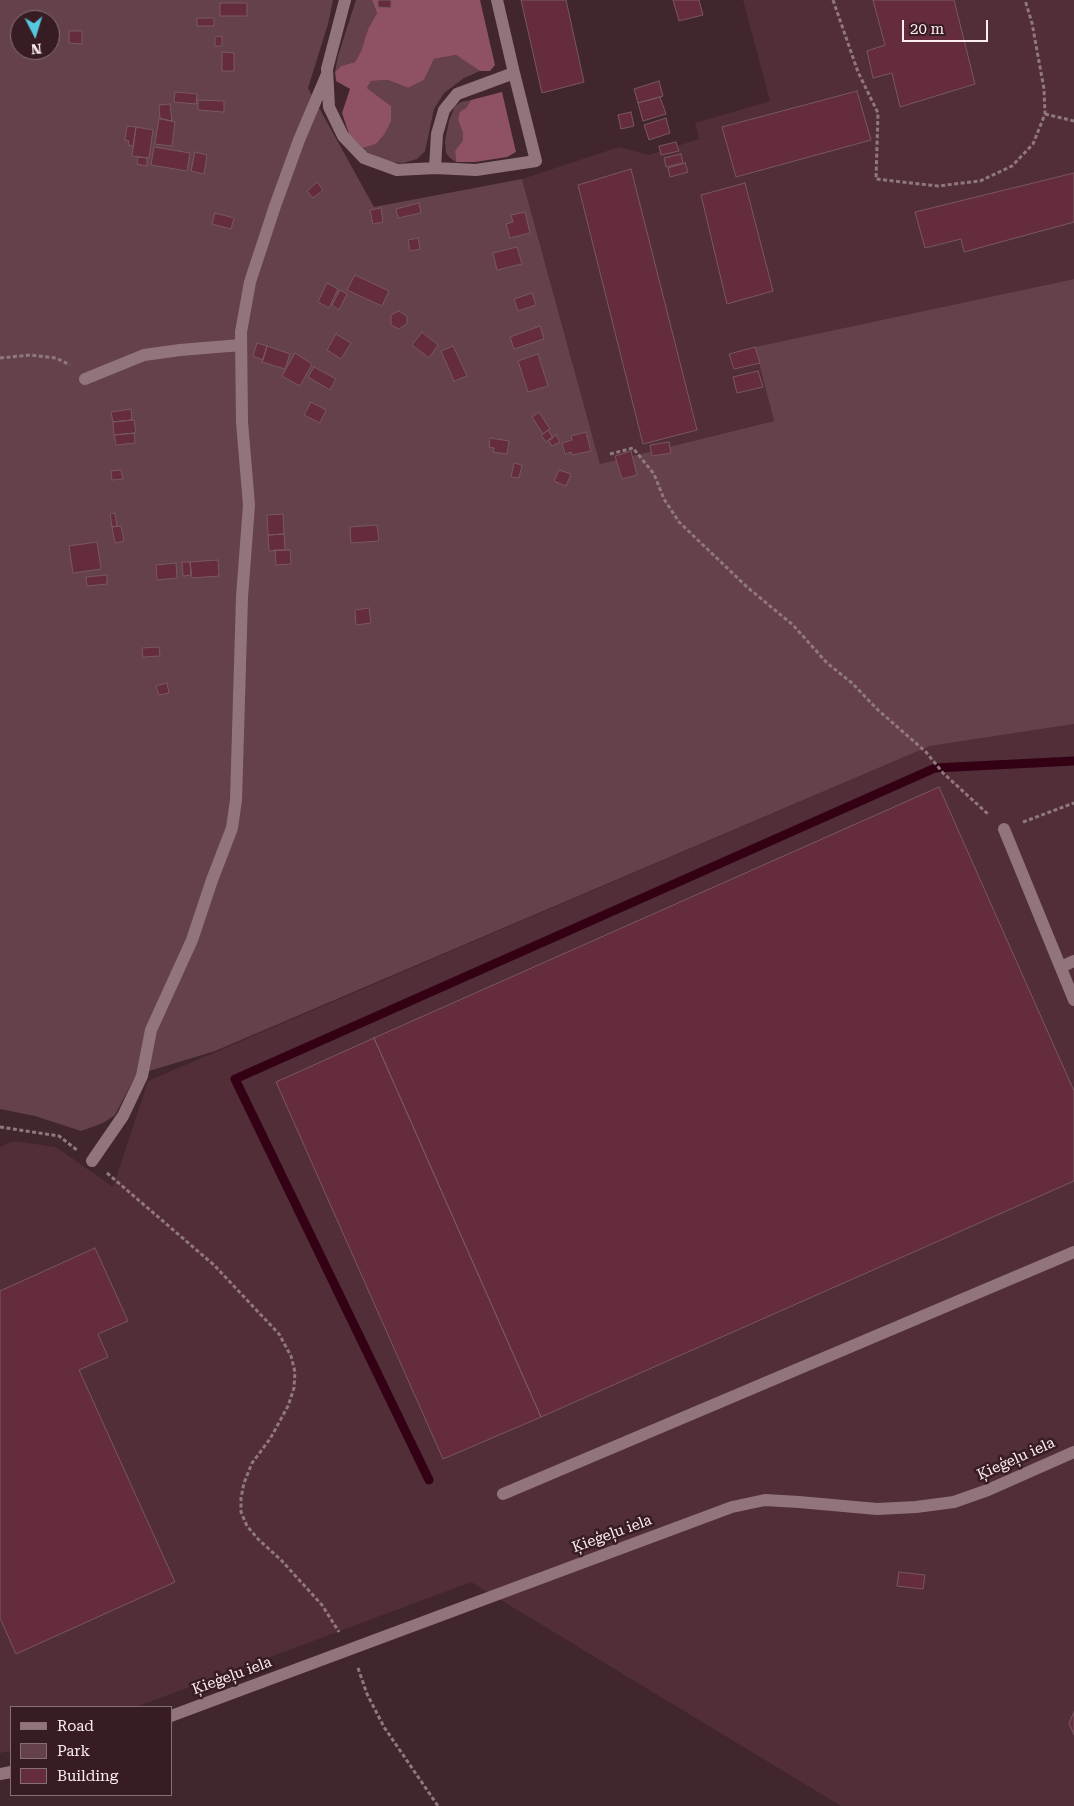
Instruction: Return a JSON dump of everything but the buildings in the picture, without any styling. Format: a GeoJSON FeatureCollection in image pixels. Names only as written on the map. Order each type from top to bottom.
{"type":"FeatureCollection","features":[{"type":"Feature","properties":{"kind":"street"},"geometry":{"type":"LineString","coordinates":[[344,0],[327,69],[329,107],[343,136],[364,158],[398,170],[435,168],[476,170],[536,160],[497,0]]}},
{"type":"Feature","properties":{"kind":"street"},"geometry":{"type":"LineString","coordinates":[[435,168],[437,134],[444,110],[457,94],[514,73]]}},
{"type":"Feature","properties":{"kind":"street"},"geometry":{"type":"LineString","coordinates":[[92,1161],[123,1116],[142,1076],[151,1030],[192,940],[232,828],[236,800],[242,597],[249,505],[242,422],[241,332],[250,282],[298,140],[327,74]]}},
{"type":"Feature","properties":{"kind":"street"},"geometry":{"type":"LineString","coordinates":[[85,379],[144,355],[185,349],[241,346]]}},
{"type":"Feature","properties":{"kind":"street"},"geometry":{"type":"LineString","coordinates":[[1004,829],[1074,1000]]}},
{"type":"Feature","properties":{"kind":"street"},"geometry":{"type":"LineString","coordinates":[[1060,967],[1074,961]]}},
{"type":"Feature","properties":{"kind":"street"},"geometry":{"type":"LineString","coordinates":[[503,1494],[1074,1252]]}},
{"type":"Feature","properties":{"kind":"street","name":"Ķieģeļu iela"},"geometry":{"type":"LineString","coordinates":[[172,1716],[732,1506],[765,1500],[877,1509],[916,1507],[954,1502],[988,1490],[1074,1452]]}},
{"type":"Feature","properties":{"kind":"path"},"geometry":{"type":"LineString","coordinates":[[833,0],[858,72],[878,113],[876,179],[938,186],[980,181],[1012,166],[1033,144],[1046,114],[1044,89],[1032,23],[1025,0]]}},
{"type":"Feature","properties":{"kind":"path"},"geometry":{"type":"LineString","coordinates":[[1046,114],[1074,120]]}},
{"type":"Feature","properties":{"kind":"path"},"geometry":{"type":"LineString","coordinates":[[0,358],[31,355],[56,358],[72,366],[85,379]]}},
{"type":"Feature","properties":{"kind":"path"},"geometry":{"type":"LineString","coordinates":[[610,454],[633,448],[654,474],[664,499],[679,522],[747,587],[793,626],[827,663],[852,683],[878,710],[926,752],[943,773],[1004,829],[1074,803]]}},
{"type":"Feature","properties":{"kind":"path"},"geometry":{"type":"LineString","coordinates":[[0,1127],[59,1136],[115,1179],[214,1265],[278,1334],[291,1356],[295,1372],[294,1388],[288,1406],[270,1439],[252,1463],[244,1483],[241,1512],[247,1526],[258,1539],[281,1560],[322,1605],[350,1649],[367,1694],[384,1727],[438,1806]]}},
{"type":"Feature","properties":{"kind":"shaded area"},"geometry":{"type":"Polygon","coordinates":[[[372,0],[480,0],[495,65],[490,71],[480,71],[456,55],[434,59],[424,80],[408,88],[388,80],[371,81],[367,88],[391,106],[391,121],[384,135],[376,144],[363,148],[349,134],[342,113],[350,89],[336,81],[335,72],[341,66],[355,62],[361,51],[368,29],[377,13],[372,0]]]}},
{"type":"Feature","properties":{"kind":"shaded area"},"geometry":{"type":"Polygon","coordinates":[[[743,0],[1074,0],[1074,279],[756,347],[774,421],[600,464],[522,179],[619,147],[649,155],[699,139],[695,123],[770,101],[743,0]]]}},
{"type":"Feature","properties":{"kind":"shaded area"},"geometry":{"type":"Polygon","coordinates":[[[502,92],[516,152],[507,157],[475,162],[456,162],[455,151],[463,140],[463,133],[458,120],[460,112],[466,108],[471,100],[502,92]]]}},
{"type":"Feature","properties":{"kind":"shaded area"},"geometry":{"type":"Polygon","coordinates":[[[1074,724],[1074,1806],[841,1806],[471,1582],[139,1706],[10,1706],[10,1751],[0,1753],[0,1147],[14,1141],[56,1147],[113,1187],[148,1081],[930,746],[1074,724]]]}},
{"type":"Feature","properties":{"kind":"green space"},"geometry":{"type":"Polygon","coordinates":[[[0,0],[333,0],[328,24],[308,88],[374,207],[522,179],[600,464],[774,421],[755,347],[1074,279],[1074,724],[930,746],[215,1051],[136,1075],[115,1115],[103,1123],[81,1131],[35,1116],[0,1109],[0,0]]]}},
{"type":"Feature","properties":{"kind":"green space"},"geometry":{"type":"Polygon","coordinates":[[[356,0],[372,0],[377,13],[368,29],[361,51],[355,62],[341,66],[335,72],[338,56],[356,0]]]}},
{"type":"Feature","properties":{"kind":"green space"},"geometry":{"type":"Polygon","coordinates":[[[456,55],[480,71],[464,78],[444,93],[434,109],[425,151],[417,159],[403,163],[388,162],[366,152],[363,148],[376,144],[384,135],[391,106],[367,88],[371,81],[388,80],[408,88],[424,80],[434,59],[456,55]]]}},
{"type":"Feature","properties":{"kind":"green space"},"geometry":{"type":"Polygon","coordinates":[[[471,100],[458,120],[463,133],[463,140],[455,151],[456,162],[446,153],[445,141],[449,121],[455,106],[461,102],[471,100]]]}},
{"type":"Feature","properties":{"kind":"waterway"},"geometry":{"type":"LineString","coordinates":[[429,1480],[235,1079],[935,768],[1074,761]]}}]}
